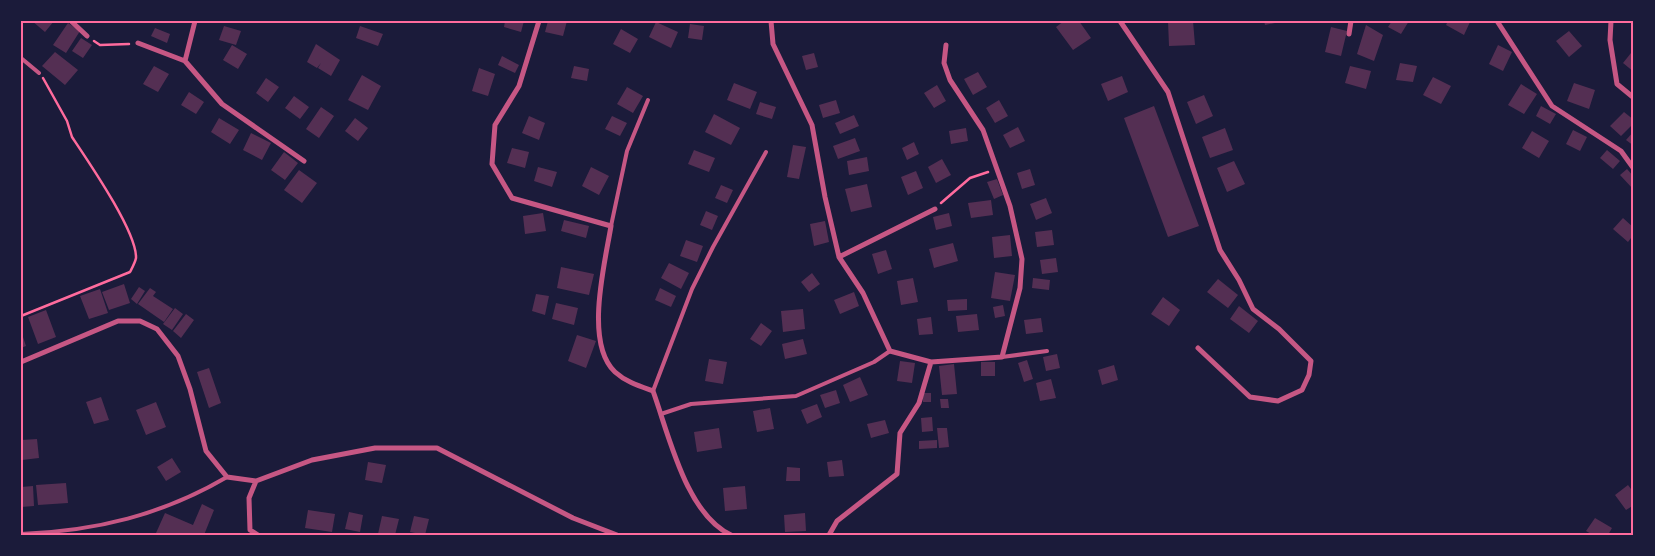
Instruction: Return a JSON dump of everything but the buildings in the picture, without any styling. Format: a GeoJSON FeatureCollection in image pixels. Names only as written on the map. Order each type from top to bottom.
{"type":"FeatureCollection","features":[{"type":"Feature","properties":{"kind":"street"},"geometry":{"type":"LineString","coordinates":[[71,21],[87,36]]}},
{"type":"Feature","properties":{"kind":"street"},"geometry":{"type":"LineString","coordinates":[[185,60],[195,21]]}},
{"type":"Feature","properties":{"kind":"street"},"geometry":{"type":"LineString","coordinates":[[539,21],[519,86],[495,125],[492,164],[512,198],[611,226],[597,313],[601,345],[613,370],[629,382],[653,391],[682,473],[704,514],[731,535]]}},
{"type":"Feature","properties":{"kind":"street"},"geometry":{"type":"LineString","coordinates":[[771,21],[773,44],[812,125],[825,197],[839,257],[863,293],[890,351],[931,362],[1002,357],[1020,288],[1022,259],[1010,206],[983,130],[950,80],[944,63],[946,45]]}},
{"type":"Feature","properties":{"kind":"street"},"geometry":{"type":"LineString","coordinates":[[1120,21],[1168,92],[1220,250],[1239,280],[1253,309],[1279,329],[1311,362],[1310,375],[1302,390],[1278,401],[1250,397],[1198,348]]}},
{"type":"Feature","properties":{"kind":"street"},"geometry":{"type":"LineString","coordinates":[[1349,34],[1351,21]]}},
{"type":"Feature","properties":{"kind":"street"},"geometry":{"type":"LineString","coordinates":[[1497,21],[1552,106],[1621,151],[1634,169]]}},
{"type":"Feature","properties":{"kind":"street"},"geometry":{"type":"LineString","coordinates":[[1611,21],[1610,40],[1617,84],[1634,98]]}},
{"type":"Feature","properties":{"kind":"street"},"geometry":{"type":"LineString","coordinates":[[138,43],[185,60],[222,104],[304,161]]}},
{"type":"Feature","properties":{"kind":"street"},"geometry":{"type":"LineString","coordinates":[[839,257],[934,208]]}},
{"type":"Feature","properties":{"kind":"street"},"geometry":{"type":"LineString","coordinates":[[21,362],[118,321],[140,320],[157,330],[178,356],[190,389],[206,451],[227,477],[256,481],[312,460],[375,448],[436,448],[573,518],[617,535]]}},
{"type":"Feature","properties":{"kind":"street"},"geometry":{"type":"LineString","coordinates":[[829,535],[837,521],[897,474],[900,433],[919,403],[931,362]]}},
{"type":"Feature","properties":{"kind":"street"},"geometry":{"type":"LineString","coordinates":[[256,481],[249,498],[250,530],[258,535]]}},
{"type":"Feature","properties":{"kind":"lane"},"geometry":{"type":"LineString","coordinates":[[21,58],[40,73]]}},
{"type":"Feature","properties":{"kind":"lane"},"geometry":{"type":"LineString","coordinates":[[611,226],[627,151],[648,100]]}},
{"type":"Feature","properties":{"kind":"lane"},"geometry":{"type":"LineString","coordinates":[[653,391],[696,281],[766,152]]}},
{"type":"Feature","properties":{"kind":"lane"},"geometry":{"type":"LineString","coordinates":[[661,414],[691,404],[796,396],[874,362],[890,351]]}},
{"type":"Feature","properties":{"kind":"lane"},"geometry":{"type":"LineString","coordinates":[[1002,357],[1047,351]]}},
{"type":"Feature","properties":{"kind":"lane"},"geometry":{"type":"LineString","coordinates":[[21,534],[67,532],[153,512],[199,493],[227,477]]}},
{"type":"Feature","properties":{"kind":"path"},"geometry":{"type":"LineString","coordinates":[[87,36],[100,46],[138,43]]}},
{"type":"Feature","properties":{"kind":"path"},"geometry":{"type":"LineString","coordinates":[[21,316],[130,272],[136,259],[124,222],[72,136],[67,121],[40,73]]}},
{"type":"Feature","properties":{"kind":"path"},"geometry":{"type":"LineString","coordinates":[[934,208],[970,178],[998,169]]}}]}
